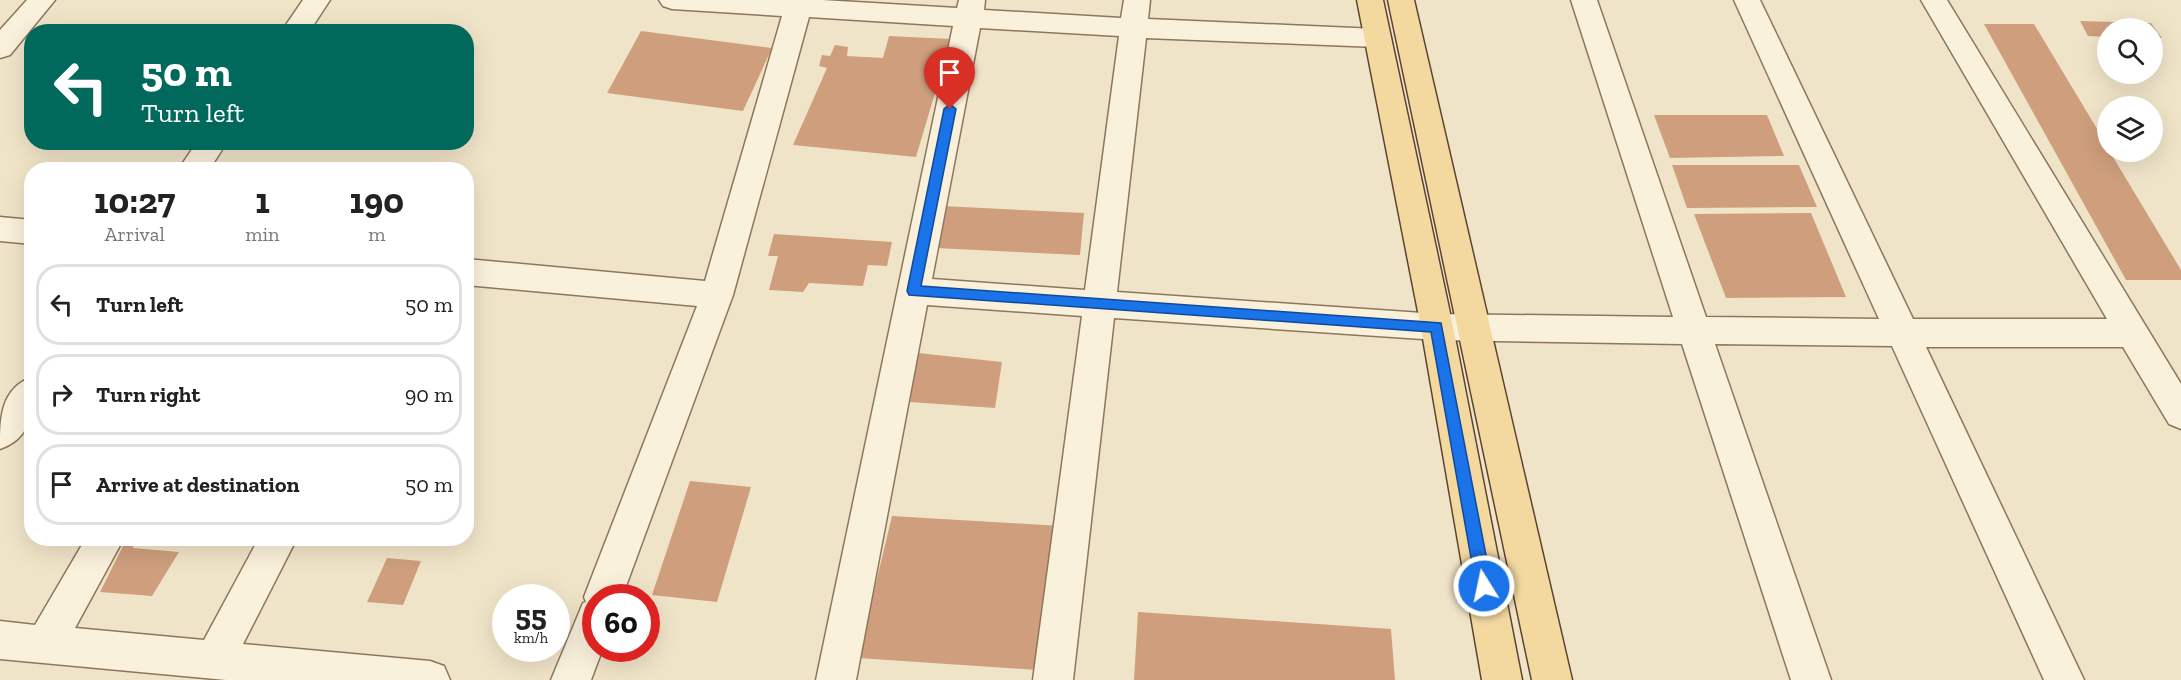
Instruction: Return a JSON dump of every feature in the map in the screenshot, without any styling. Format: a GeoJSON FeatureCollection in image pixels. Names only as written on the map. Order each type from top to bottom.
{"type":"FeatureCollection","features":[{"type":"Feature","properties":{"kind":"main road"},"geometry":{"type":"LineString","coordinates":[[1370,0],[1437,327],[1502,680]]}},
{"type":"Feature","properties":{"kind":"main road"},"geometry":{"type":"LineString","coordinates":[[1401,0],[1476,327],[1552,680]]}},
{"type":"Feature","properties":{"kind":"street"},"geometry":{"type":"LineString","coordinates":[[0,48],[42,0]]}},
{"type":"Feature","properties":{"kind":"street"},"geometry":{"type":"LineString","coordinates":[[300,24],[317,0]]}},
{"type":"Feature","properties":{"kind":"street"},"geometry":{"type":"LineString","coordinates":[[672,0],[798,8],[970,9],[1136,14],[1377,38]]}},
{"type":"Feature","properties":{"kind":"street"},"geometry":{"type":"LineString","coordinates":[[1584,0],[1812,680]]}},
{"type":"Feature","properties":{"kind":"street"},"geometry":{"type":"LineString","coordinates":[[1747,0],[2064,680]]}},
{"type":"Feature","properties":{"kind":"street"},"geometry":{"type":"LineString","coordinates":[[1934,0],[2181,414]]}},
{"type":"Feature","properties":{"kind":"street"},"geometry":{"type":"LineString","coordinates":[[608,584],[717,295],[798,8]]}},
{"type":"Feature","properties":{"kind":"street"},"geometry":{"type":"LineString","coordinates":[[836,680],[970,9]]}},
{"type":"Feature","properties":{"kind":"street"},"geometry":{"type":"LineString","coordinates":[[1053,680],[1136,14]]}},
{"type":"Feature","properties":{"kind":"street"},"geometry":{"type":"LineString","coordinates":[[0,229],[24,231]]}},
{"type":"Feature","properties":{"kind":"street"},"geometry":{"type":"LineString","coordinates":[[474,273],[717,295]]}},
{"type":"Feature","properties":{"kind":"street"},"geometry":{"type":"LineString","coordinates":[[913,291],[1100,306],[1437,327],[1903,333],[2134,333]]}},
{"type":"Feature","properties":{"kind":"street"},"geometry":{"type":"LineString","coordinates":[[0,434],[24,402]]}},
{"type":"Feature","properties":{"kind":"street"},"geometry":{"type":"LineString","coordinates":[[45,644],[100,546]]}},
{"type":"Feature","properties":{"kind":"street"},"geometry":{"type":"LineString","coordinates":[[214,660],[275,546]]}},
{"type":"Feature","properties":{"kind":"street"},"geometry":{"type":"LineString","coordinates":[[0,640],[430,680]]}},
{"type":"Feature","properties":{"kind":"street"},"geometry":{"type":"LineString","coordinates":[[571,680],[582,652]]}},
{"type":"Feature","properties":{"kind":"building"},"geometry":{"type":"Polygon","coordinates":[[[2080,21],[2097,21],[2097,36],[2088,36],[2080,21]]]}},
{"type":"Feature","properties":{"kind":"building"},"geometry":{"type":"Polygon","coordinates":[[[1984,24],[2034,24],[2097,129],[2097,162],[2116,162],[2181,270],[2181,280],[2126,280],[1984,24]]]}},
{"type":"Feature","properties":{"kind":"building"},"geometry":{"type":"Polygon","coordinates":[[[641,31],[772,48],[743,111],[607,93],[641,31]]]}},
{"type":"Feature","properties":{"kind":"building"},"geometry":{"type":"Polygon","coordinates":[[[889,36],[951,39],[916,157],[793,145],[827,68],[819,66],[822,55],[830,56],[835,45],[848,47],[847,56],[883,58],[889,36]]]}},
{"type":"Feature","properties":{"kind":"building"},"geometry":{"type":"Polygon","coordinates":[[[1654,115],[1767,115],[1784,156],[1670,158],[1654,115]]]}},
{"type":"Feature","properties":{"kind":"building"},"geometry":{"type":"Polygon","coordinates":[[[1672,165],[1799,165],[1817,207],[1687,208],[1672,165]]]}},
{"type":"Feature","properties":{"kind":"building"},"geometry":{"type":"Polygon","coordinates":[[[942,206],[1084,213],[1080,255],[935,248],[942,206]]]}},
{"type":"Feature","properties":{"kind":"building"},"geometry":{"type":"Polygon","coordinates":[[[1811,213],[1846,297],[1726,298],[1694,214],[1811,213]]]}},
{"type":"Feature","properties":{"kind":"building"},"geometry":{"type":"Polygon","coordinates":[[[774,234],[892,242],[887,266],[868,265],[863,286],[809,283],[803,292],[769,290],[778,256],[768,256],[774,234]]]}},
{"type":"Feature","properties":{"kind":"building"},"geometry":{"type":"Polygon","coordinates":[[[918,353],[1002,362],[995,408],[910,402],[918,353]]]}},
{"type":"Feature","properties":{"kind":"building"},"geometry":{"type":"Polygon","coordinates":[[[690,481],[751,487],[717,602],[660,596],[660,584],[656,584],[690,481]]]}},
{"type":"Feature","properties":{"kind":"building"},"geometry":{"type":"Polygon","coordinates":[[[892,516],[1061,526],[1037,670],[858,658],[892,516]]]}},
{"type":"Feature","properties":{"kind":"building"},"geometry":{"type":"Polygon","coordinates":[[[123,546],[179,552],[152,596],[100,592],[123,546]]]}},
{"type":"Feature","properties":{"kind":"building"},"geometry":{"type":"Polygon","coordinates":[[[387,558],[421,561],[403,605],[367,602],[387,558]]]}},
{"type":"Feature","properties":{"kind":"building"},"geometry":{"type":"Polygon","coordinates":[[[1138,612],[1391,629],[1395,680],[1134,680],[1138,612]]]}},
{"type":"Feature","properties":{"kind":"route"},"geometry":{"type":"LineString","coordinates":[[950,109],[913,291],[1100,306],[1437,327],[1484,586]]}}]}
